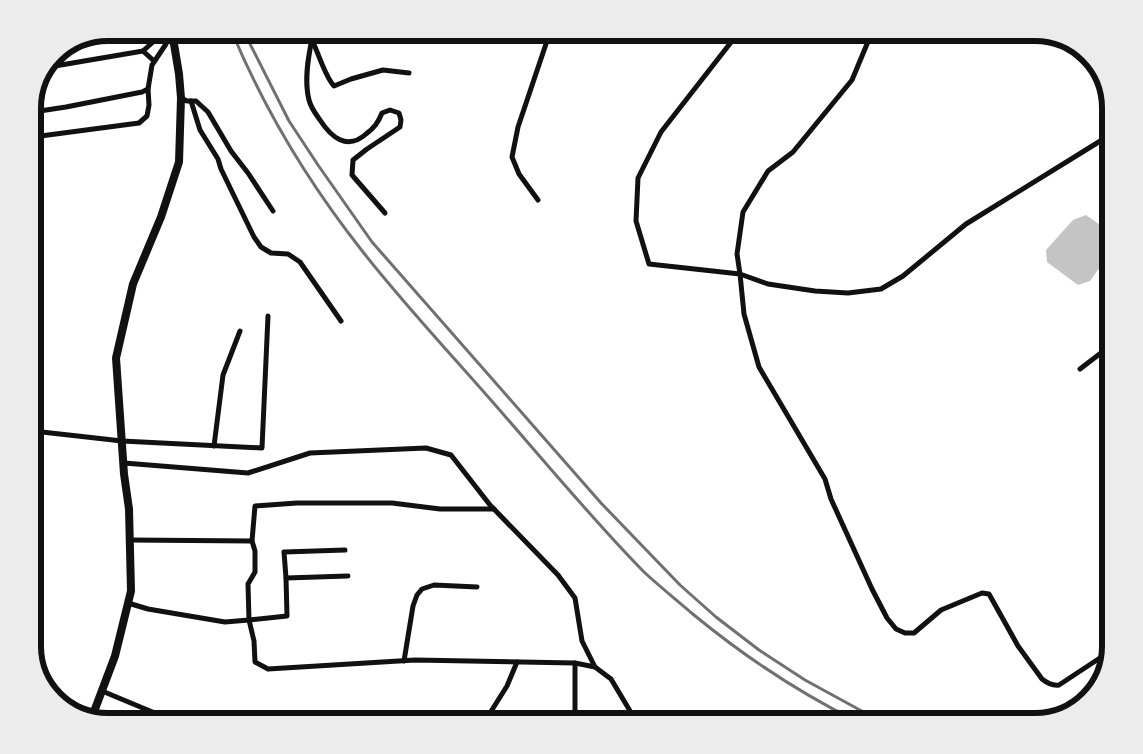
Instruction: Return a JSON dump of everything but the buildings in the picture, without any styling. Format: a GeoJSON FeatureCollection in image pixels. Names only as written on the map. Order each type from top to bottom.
{"type":"FeatureCollection","features":[{"type":"Feature","properties":{"kind":"street"},"geometry":{"type":"LineString","coordinates":[[57,66],[143,51],[154,41]]}},
{"type":"Feature","properties":{"kind":"street"},"geometry":{"type":"LineString","coordinates":[[41,136],[139,123],[147,116],[149,106],[148,89],[154,61],[166,41]]}},
{"type":"Feature","properties":{"kind":"street"},"geometry":{"type":"LineString","coordinates":[[94,711],[115,656],[131,591],[129,509],[116,358],[133,284],[161,217],[179,162],[181,98],[174,41]]}},
{"type":"Feature","properties":{"kind":"street"},"geometry":{"type":"LineString","coordinates":[[312,41],[308,58],[309,98],[313,110],[328,132],[338,140],[350,142],[359,140],[376,126],[382,113],[390,110],[399,113],[400,127],[360,154],[353,160],[352,166],[352,175],[385,213]]}},
{"type":"Feature","properties":{"kind":"street"},"geometry":{"type":"LineString","coordinates":[[313,41],[330,82],[334,86],[384,70],[409,73]]}},
{"type":"Feature","properties":{"kind":"street"},"geometry":{"type":"LineString","coordinates":[[538,200],[519,174],[512,157],[518,127],[547,41]]}},
{"type":"Feature","properties":{"kind":"street"},"geometry":{"type":"LineString","coordinates":[[732,41],[661,132],[638,178],[636,220],[649,264],[740,274],[768,284],[815,292],[848,293],[881,289],[903,276],[966,224],[1102,140]]}},
{"type":"Feature","properties":{"kind":"street"},"geometry":{"type":"LineString","coordinates":[[868,41],[852,80],[793,152],[768,170],[743,212],[737,254],[744,314],[760,367],[825,479],[831,499],[872,589],[887,618],[896,628],[905,633],[914,633],[941,610],[982,593],[988,594],[1018,646],[1046,683],[1054,686],[1059,685],[1100,658]]}},
{"type":"Feature","properties":{"kind":"street"},"geometry":{"type":"LineString","coordinates":[[143,51],[154,61]]}},
{"type":"Feature","properties":{"kind":"street"},"geometry":{"type":"LineString","coordinates":[[41,111],[142,92],[148,89]]}},
{"type":"Feature","properties":{"kind":"street"},"geometry":{"type":"LineString","coordinates":[[181,98],[196,101],[208,112],[231,151],[273,211]]}},
{"type":"Feature","properties":{"kind":"street"},"geometry":{"type":"LineString","coordinates":[[191,101],[200,130],[218,159],[254,237],[261,246],[271,253],[288,254],[300,262],[341,321]]}},
{"type":"Feature","properties":{"kind":"street"},"geometry":{"type":"LineString","coordinates":[[41,432],[122,441],[262,448],[268,316]]}},
{"type":"Feature","properties":{"kind":"street"},"geometry":{"type":"LineString","coordinates":[[214,446],[223,375],[240,331]]}},
{"type":"Feature","properties":{"kind":"street"},"geometry":{"type":"LineString","coordinates":[[1080,369],[1102,352]]}},
{"type":"Feature","properties":{"kind":"street"},"geometry":{"type":"LineString","coordinates":[[124,463],[248,473],[310,453],[426,448],[451,455],[494,510],[558,575],[575,598],[582,641],[594,667]]}},
{"type":"Feature","properties":{"kind":"street"},"geometry":{"type":"LineString","coordinates":[[494,510],[440,509],[392,503],[297,503],[255,506],[252,541],[255,551],[255,572],[248,584],[249,620],[254,641],[255,662],[268,669],[404,661],[575,663],[594,667],[611,679],[631,713]]}},
{"type":"Feature","properties":{"kind":"street"},"geometry":{"type":"LineString","coordinates":[[130,540],[252,541]]}},
{"type":"Feature","properties":{"kind":"street"},"geometry":{"type":"LineString","coordinates":[[128,603],[148,609],[224,622],[287,616],[284,552],[345,550]]}},
{"type":"Feature","properties":{"kind":"street"},"geometry":{"type":"LineString","coordinates":[[286,578],[348,576]]}},
{"type":"Feature","properties":{"kind":"street"},"geometry":{"type":"LineString","coordinates":[[404,661],[412,606],[422,589],[434,585],[476,587]]}},
{"type":"Feature","properties":{"kind":"street"},"geometry":{"type":"LineString","coordinates":[[490,713],[506,686],[516,662]]}},
{"type":"Feature","properties":{"kind":"street"},"geometry":{"type":"LineString","coordinates":[[575,663],[575,713]]}},
{"type":"Feature","properties":{"kind":"street"},"geometry":{"type":"LineString","coordinates":[[102,691],[153,713]]}},
{"type":"Feature","properties":{"kind":"railway"},"geometry":{"type":"LineString","coordinates":[[236,41],[274,119],[307,174],[344,227],[409,308],[604,530],[650,578],[694,615],[772,673],[840,713]]}},
{"type":"Feature","properties":{"kind":"railway"},"geometry":{"type":"LineString","coordinates":[[249,41],[289,121],[372,242],[601,503],[680,585],[716,617],[759,650],[805,680],[865,713]]}}]}
